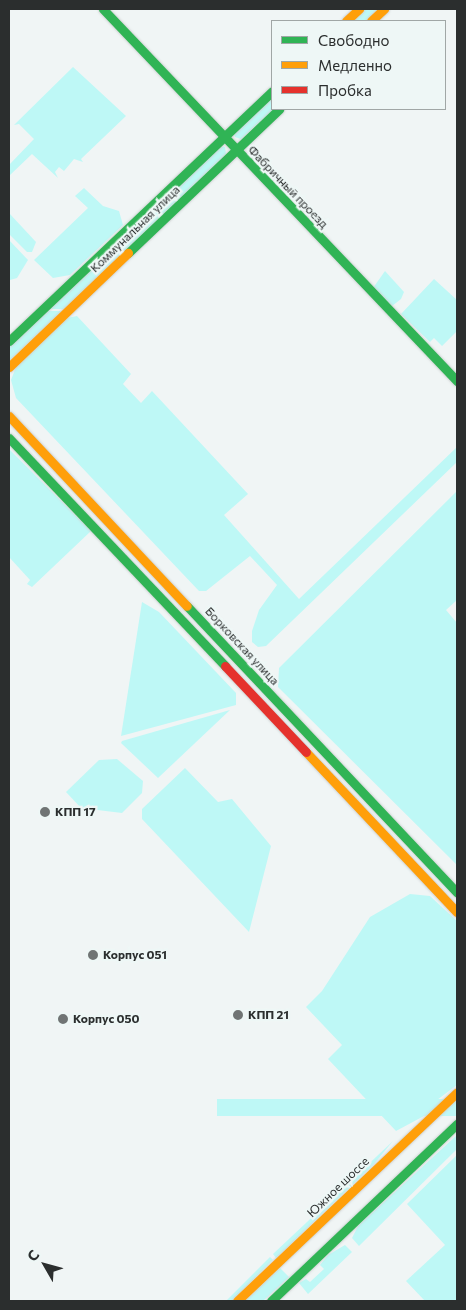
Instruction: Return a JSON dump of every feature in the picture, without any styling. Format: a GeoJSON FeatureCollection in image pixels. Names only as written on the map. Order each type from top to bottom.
{"type":"FeatureCollection","features":[{"type":"Feature","properties":{"kind":"main road","name":"Фабричный проезд"},"geometry":{"type":"LineString","coordinates":[[103,9],[457,381]]}},
{"type":"Feature","properties":{"kind":"main road"},"geometry":{"type":"LineString","coordinates":[[347,20],[359,9]]}},
{"type":"Feature","properties":{"kind":"main road"},"geometry":{"type":"LineString","coordinates":[[372,20],[384,9]]}},
{"type":"Feature","properties":{"kind":"main road","name":"Коммунальная улица"},"geometry":{"type":"LineString","coordinates":[[9,341],[271,92]]}},
{"type":"Feature","properties":{"kind":"main road","name":"Коммунальная улица"},"geometry":{"type":"LineString","coordinates":[[9,367],[278,110]]}},
{"type":"Feature","properties":{"kind":"main road","name":"Борковская улица"},"geometry":{"type":"LineString","coordinates":[[9,416],[457,891]]}},
{"type":"Feature","properties":{"kind":"main road"},"geometry":{"type":"LineString","coordinates":[[9,438],[457,912]]}},
{"type":"Feature","properties":{"kind":"main road"},"geometry":{"type":"LineString","coordinates":[[251,694],[262,685]]}},
{"type":"Feature","properties":{"kind":"main road","name":"Южное шоссе"},"geometry":{"type":"LineString","coordinates":[[237,1301],[457,1092]]}},
{"type":"Feature","properties":{"kind":"main road"},"geometry":{"type":"LineString","coordinates":[[271,1301],[457,1124]]}},
{"type":"Feature","properties":{"kind":"shaded area"},"geometry":{"type":"Polygon","coordinates":[[[363,9],[379,9],[367,20],[351,20],[363,9]]]}},
{"type":"Feature","properties":{"kind":"shaded area"},"geometry":{"type":"Polygon","coordinates":[[[73,67],[126,116],[81,159],[83,162],[74,159],[64,171],[59,167],[55,172],[58,178],[32,154],[9,176],[9,165],[34,139],[19,124],[14,125],[73,67]]]}},
{"type":"Feature","properties":{"kind":"shaded area"},"geometry":{"type":"Polygon","coordinates":[[[271,96],[271,110],[273,110],[241,139],[235,137],[234,132],[271,96]]]}},
{"type":"Feature","properties":{"kind":"shaded area"},"geometry":{"type":"Polygon","coordinates":[[[218,146],[225,147],[226,154],[64,309],[49,309],[218,146]]]}},
{"type":"Feature","properties":{"kind":"shaded area"},"geometry":{"type":"Polygon","coordinates":[[[84,188],[103,206],[119,211],[123,225],[70,275],[53,278],[34,260],[88,208],[75,196],[84,188]]]}},
{"type":"Feature","properties":{"kind":"shaded area"},"geometry":{"type":"Polygon","coordinates":[[[9,213],[36,242],[32,252],[27,252],[9,234],[9,213]]]}},
{"type":"Feature","properties":{"kind":"shaded area"},"geometry":{"type":"Polygon","coordinates":[[[9,240],[28,260],[17,278],[10,280],[9,240]]]}},
{"type":"Feature","properties":{"kind":"shaded area"},"geometry":{"type":"Polygon","coordinates":[[[385,271],[404,292],[401,299],[392,306],[373,288],[385,271]]]}},
{"type":"Feature","properties":{"kind":"shaded area"},"geometry":{"type":"Polygon","coordinates":[[[434,279],[457,300],[457,331],[442,346],[434,338],[430,342],[401,314],[434,279]]]}},
{"type":"Feature","properties":{"kind":"shaded area"},"geometry":{"type":"Polygon","coordinates":[[[47,311],[62,311],[9,361],[9,345],[47,311]]]}},
{"type":"Feature","properties":{"kind":"shaded area"},"geometry":{"type":"Polygon","coordinates":[[[77,316],[131,374],[123,384],[141,403],[152,391],[248,494],[224,515],[299,599],[457,447],[457,462],[266,646],[258,647],[252,642],[252,631],[259,610],[277,585],[250,556],[206,591],[199,591],[16,398],[11,380],[16,367],[67,318],[77,316]]]}},
{"type":"Feature","properties":{"kind":"shaded area"},"geometry":{"type":"Polygon","coordinates":[[[9,449],[91,531],[32,587],[27,584],[30,580],[9,557],[9,449]]]}},
{"type":"Feature","properties":{"kind":"shaded area"},"geometry":{"type":"Polygon","coordinates":[[[457,491],[457,600],[446,610],[457,623],[457,865],[278,687],[279,668],[457,491]]]}},
{"type":"Feature","properties":{"kind":"shaded area"},"geometry":{"type":"Polygon","coordinates":[[[142,602],[159,612],[236,693],[236,705],[121,736],[142,602]]]}},
{"type":"Feature","properties":{"kind":"shaded area"},"geometry":{"type":"Polygon","coordinates":[[[230,710],[158,778],[121,743],[122,741],[230,710]]]}},
{"type":"Feature","properties":{"kind":"shaded area"},"geometry":{"type":"Polygon","coordinates":[[[117,759],[143,781],[142,793],[122,813],[81,808],[66,792],[99,760],[117,759]]]}},
{"type":"Feature","properties":{"kind":"shaded area"},"geometry":{"type":"Polygon","coordinates":[[[185,768],[218,802],[232,799],[271,846],[249,932],[142,819],[142,809],[185,768]]]}},
{"type":"Feature","properties":{"kind":"shaded area"},"geometry":{"type":"Polygon","coordinates":[[[410,894],[430,896],[457,921],[457,1085],[429,1106],[424,1116],[396,1131],[328,1059],[342,1045],[306,1007],[322,991],[370,917],[410,894]]]}},
{"type":"Feature","properties":{"kind":"shaded area"},"geometry":{"type":"Polygon","coordinates":[[[217,1099],[457,1099],[457,1116],[217,1116],[217,1099]]]}},
{"type":"Feature","properties":{"kind":"shaded area"},"geometry":{"type":"Polygon","coordinates":[[[457,1135],[457,1149],[359,1246],[352,1238],[358,1226],[457,1135]]]}},
{"type":"Feature","properties":{"kind":"shaded area"},"geometry":{"type":"Polygon","coordinates":[[[393,1141],[374,1164],[276,1258],[273,1254],[393,1141]]]}},
{"type":"Feature","properties":{"kind":"shaded area"},"geometry":{"type":"Polygon","coordinates":[[[457,1155],[457,1301],[425,1301],[406,1281],[445,1245],[407,1204],[457,1155]]]}},
{"type":"Feature","properties":{"kind":"shaded area"},"geometry":{"type":"Polygon","coordinates":[[[345,1245],[352,1252],[308,1294],[299,1283],[306,1279],[310,1282],[324,1269],[320,1265],[328,1255],[345,1245]]]}},
{"type":"Feature","properties":{"kind":"shaded area"},"geometry":{"type":"Polygon","coordinates":[[[270,1257],[273,1260],[232,1301],[226,1301],[270,1257]]]}},
{"type":"Feature","properties":{"kind":"shaded area"},"geometry":{"type":"Polygon","coordinates":[[[280,1268],[289,1277],[263,1301],[245,1301],[280,1268]]]}},
{"type":"Feature","properties":{"kind":"traffic: fast"},"geometry":{"type":"LineString","coordinates":[[103,9],[457,381]]}},
{"type":"Feature","properties":{"kind":"traffic: fast"},"geometry":{"type":"LineString","coordinates":[[9,341],[271,92]]}},
{"type":"Feature","properties":{"kind":"traffic: fast"},"geometry":{"type":"LineString","coordinates":[[128,253],[278,110]]}},
{"type":"Feature","properties":{"kind":"traffic: fast"},"geometry":{"type":"LineString","coordinates":[[9,438],[225,666]]}},
{"type":"Feature","properties":{"kind":"traffic: fast"},"geometry":{"type":"LineString","coordinates":[[187,606],[457,893]]}},
{"type":"Feature","properties":{"kind":"traffic: fast"},"geometry":{"type":"LineString","coordinates":[[271,1301],[457,1124]]}},
{"type":"Feature","properties":{"kind":"traffic: slow"},"geometry":{"type":"LineString","coordinates":[[347,20],[359,9]]}},
{"type":"Feature","properties":{"kind":"traffic: slow"},"geometry":{"type":"LineString","coordinates":[[372,20],[384,9]]}},
{"type":"Feature","properties":{"kind":"traffic: slow"},"geometry":{"type":"LineString","coordinates":[[9,367],[128,253]]}},
{"type":"Feature","properties":{"kind":"traffic: slow"},"geometry":{"type":"LineString","coordinates":[[9,416],[187,606]]}},
{"type":"Feature","properties":{"kind":"traffic: slow"},"geometry":{"type":"LineString","coordinates":[[306,752],[457,912]]}},
{"type":"Feature","properties":{"kind":"traffic: slow"},"geometry":{"type":"LineString","coordinates":[[237,1301],[457,1092]]}},
{"type":"Feature","properties":{"kind":"traffic: jam"},"geometry":{"type":"LineString","coordinates":[[225,666],[306,752]]}},
{"type":"Feature","properties":{"kind":"place","name":"КПП 17"},"geometry":{"type":"Point","coordinates":[45,812]}},
{"type":"Feature","properties":{"kind":"place","name":"Корпус 051"},"geometry":{"type":"Point","coordinates":[93,955]}},
{"type":"Feature","properties":{"kind":"place","name":"КПП 21"},"geometry":{"type":"Point","coordinates":[238,1015]}},
{"type":"Feature","properties":{"kind":"place","name":"Корпус 050"},"geometry":{"type":"Point","coordinates":[63,1019]}}]}
